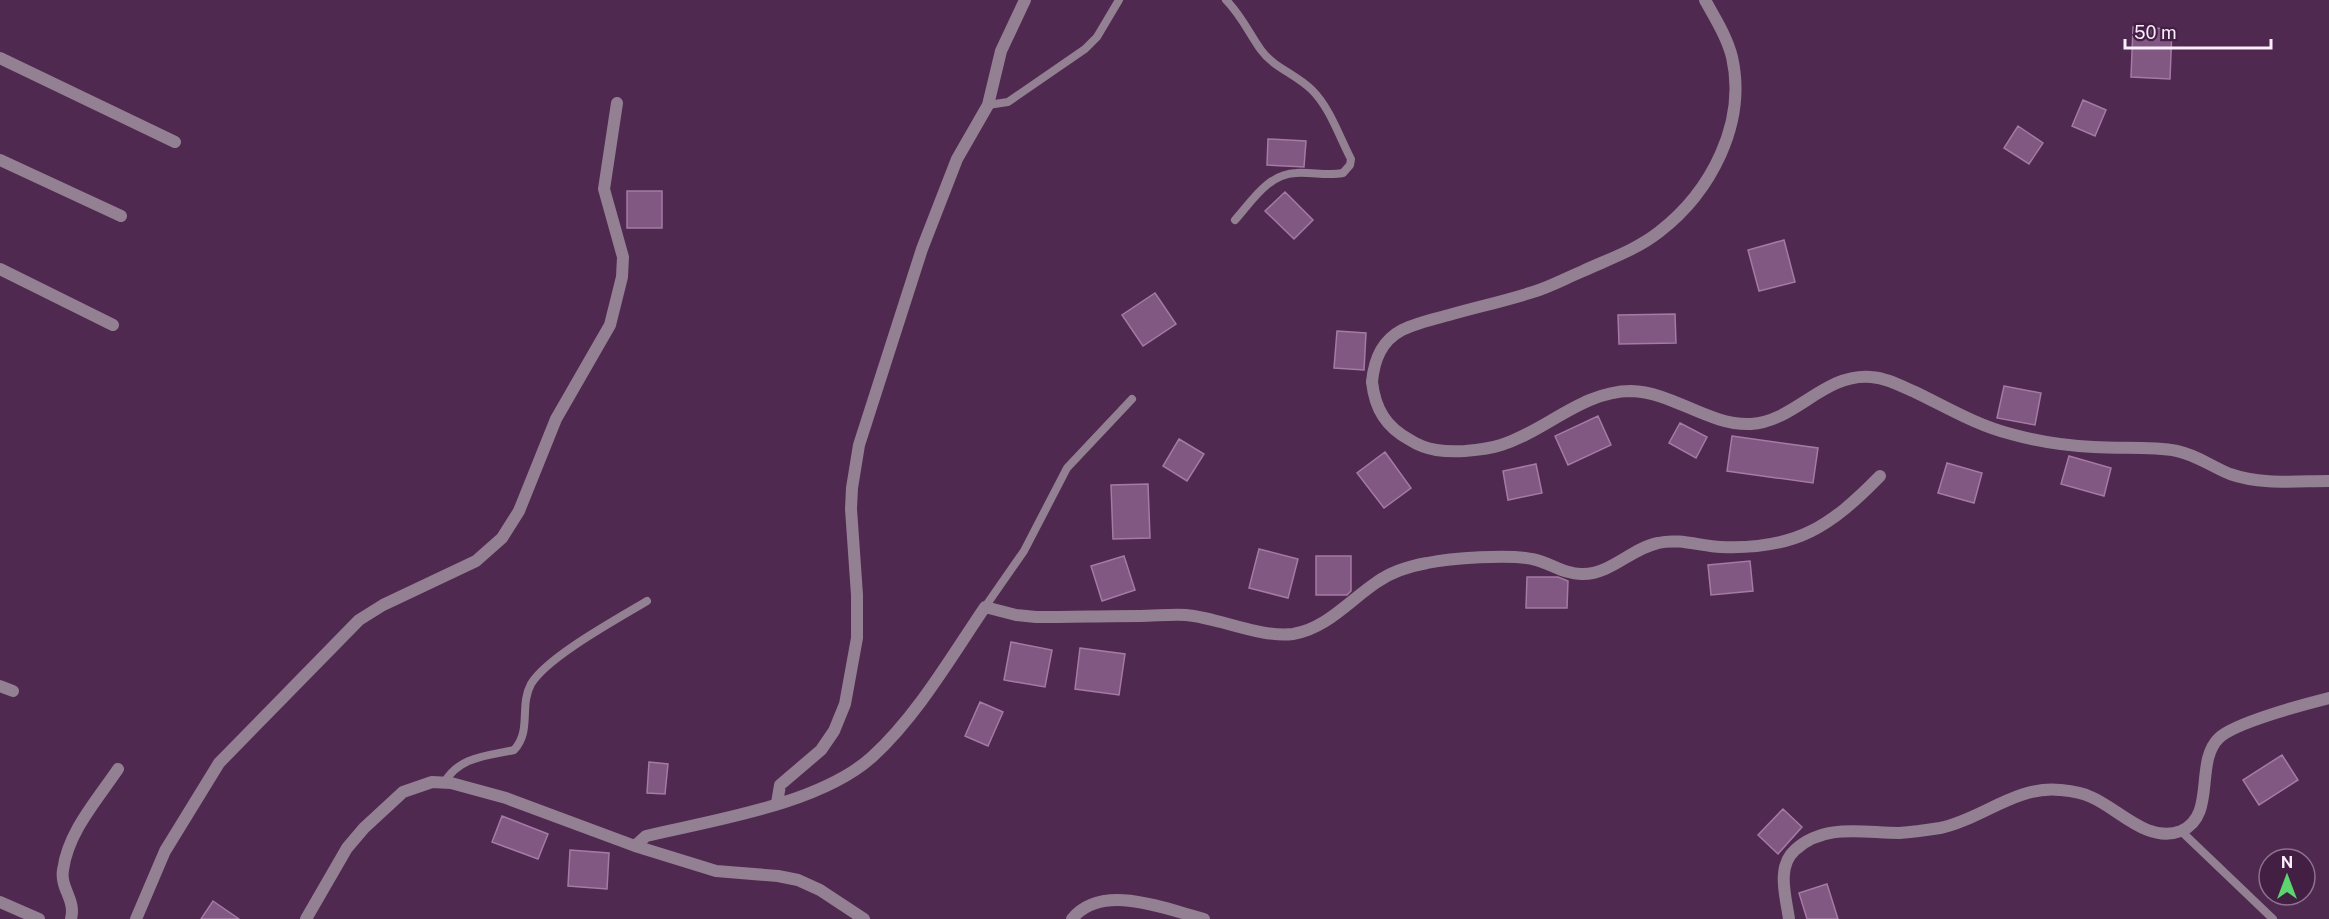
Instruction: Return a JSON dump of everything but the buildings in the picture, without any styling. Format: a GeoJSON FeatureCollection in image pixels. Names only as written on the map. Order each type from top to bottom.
{"type":"FeatureCollection","features":[{"type":"Feature","properties":{"kind":"street"},"geometry":{"type":"LineString","coordinates":[[777,803],[780,785],[821,750],[834,731],[845,704],[856,638],[857,596],[851,509],[859,445],[926,238],[957,159],[988,105],[1001,51],[1024,0]]}},
{"type":"Feature","properties":{"kind":"street"},"geometry":{"type":"LineString","coordinates":[[1706,0],[1732,57],[1736,82],[1735,108],[1729,135],[1719,159],[1683,211],[1659,232],[1634,249],[1535,292],[1436,318],[1403,330],[1388,340],[1379,351],[1373,365],[1372,382],[1379,412],[1389,426],[1420,446],[1437,451],[1484,449],[1504,444],[1591,399],[1632,391],[1654,394],[1732,422],[1750,424],[1785,414],[1841,381],[1872,376],[1890,380],[1981,424],[2011,434],[2092,447],[2179,452],[2198,458],[2229,473],[2250,479],[2329,481]]}},
{"type":"Feature","properties":{"kind":"street"},"geometry":{"type":"LineString","coordinates":[[0,58],[175,142]]}},
{"type":"Feature","properties":{"kind":"street"},"geometry":{"type":"LineString","coordinates":[[136,919],[165,851],[219,763],[358,620],[383,605],[476,561],[502,538],[519,511],[556,419],[610,325],[622,277],[623,257],[604,189],[617,103]]}},
{"type":"Feature","properties":{"kind":"street"},"geometry":{"type":"LineString","coordinates":[[0,160],[121,216]]}},
{"type":"Feature","properties":{"kind":"street"},"geometry":{"type":"LineString","coordinates":[[0,269],[113,325]]}},
{"type":"Feature","properties":{"kind":"street"},"geometry":{"type":"LineString","coordinates":[[635,846],[646,836],[777,803],[836,781],[871,758],[896,733],[947,664],[985,607],[1016,615],[1036,617],[1184,615],[1208,618],[1269,633],[1292,634],[1321,624],[1378,581],[1407,568],[1426,563],[1522,557],[1541,561],[1568,572],[1584,574],[1600,571],[1647,547],[1662,542],[1740,548],[1787,542],[1814,531],[1838,516],[1880,476]]}},
{"type":"Feature","properties":{"kind":"street"},"geometry":{"type":"LineString","coordinates":[[0,686],[13,691]]}},
{"type":"Feature","properties":{"kind":"street"},"geometry":{"type":"LineString","coordinates":[[1789,919],[1784,880],[1784,868],[1788,858],[1802,844],[1834,832],[1856,830],[1898,833],[1942,827],[1967,820],[2016,797],[2057,789],[2093,797],[2129,822],[2142,827],[2168,833],[2181,831],[2190,825],[2201,807],[2207,758],[2218,739],[2238,727],[2329,698]]}},
{"type":"Feature","properties":{"kind":"street"},"geometry":{"type":"LineString","coordinates":[[70,919],[73,910],[62,872],[67,855],[78,828],[118,770]]}},
{"type":"Feature","properties":{"kind":"street"},"geometry":{"type":"LineString","coordinates":[[306,919],[337,864],[364,828],[403,792],[432,782],[506,798],[635,846],[716,871],[798,880],[820,890],[864,919]]}},
{"type":"Feature","properties":{"kind":"street"},"geometry":{"type":"LineString","coordinates":[[1072,919],[1079,910],[1090,904],[1122,899],[1204,919]]}},
{"type":"Feature","properties":{"kind":"street"},"geometry":{"type":"LineString","coordinates":[[0,902],[39,919]]}},
{"type":"Feature","properties":{"kind":"lane"},"geometry":{"type":"LineString","coordinates":[[988,105],[1008,102],[1085,49],[1103,27],[1119,0]]}},
{"type":"Feature","properties":{"kind":"lane"},"geometry":{"type":"LineString","coordinates":[[1226,0],[1242,18],[1261,50],[1276,65],[1300,80],[1322,102],[1351,159],[1347,170],[1343,173],[1295,173],[1279,177],[1262,189],[1235,220]]}},
{"type":"Feature","properties":{"kind":"lane"},"geometry":{"type":"LineString","coordinates":[[985,607],[1024,551],[1066,468],[1132,399]]}},
{"type":"Feature","properties":{"kind":"lane"},"geometry":{"type":"LineString","coordinates":[[444,783],[452,770],[471,759],[514,750],[524,736],[526,697],[530,685],[538,675],[557,658],[646,601]]}},
{"type":"Feature","properties":{"kind":"lane"},"geometry":{"type":"LineString","coordinates":[[2181,831],[2273,919]]}}]}
